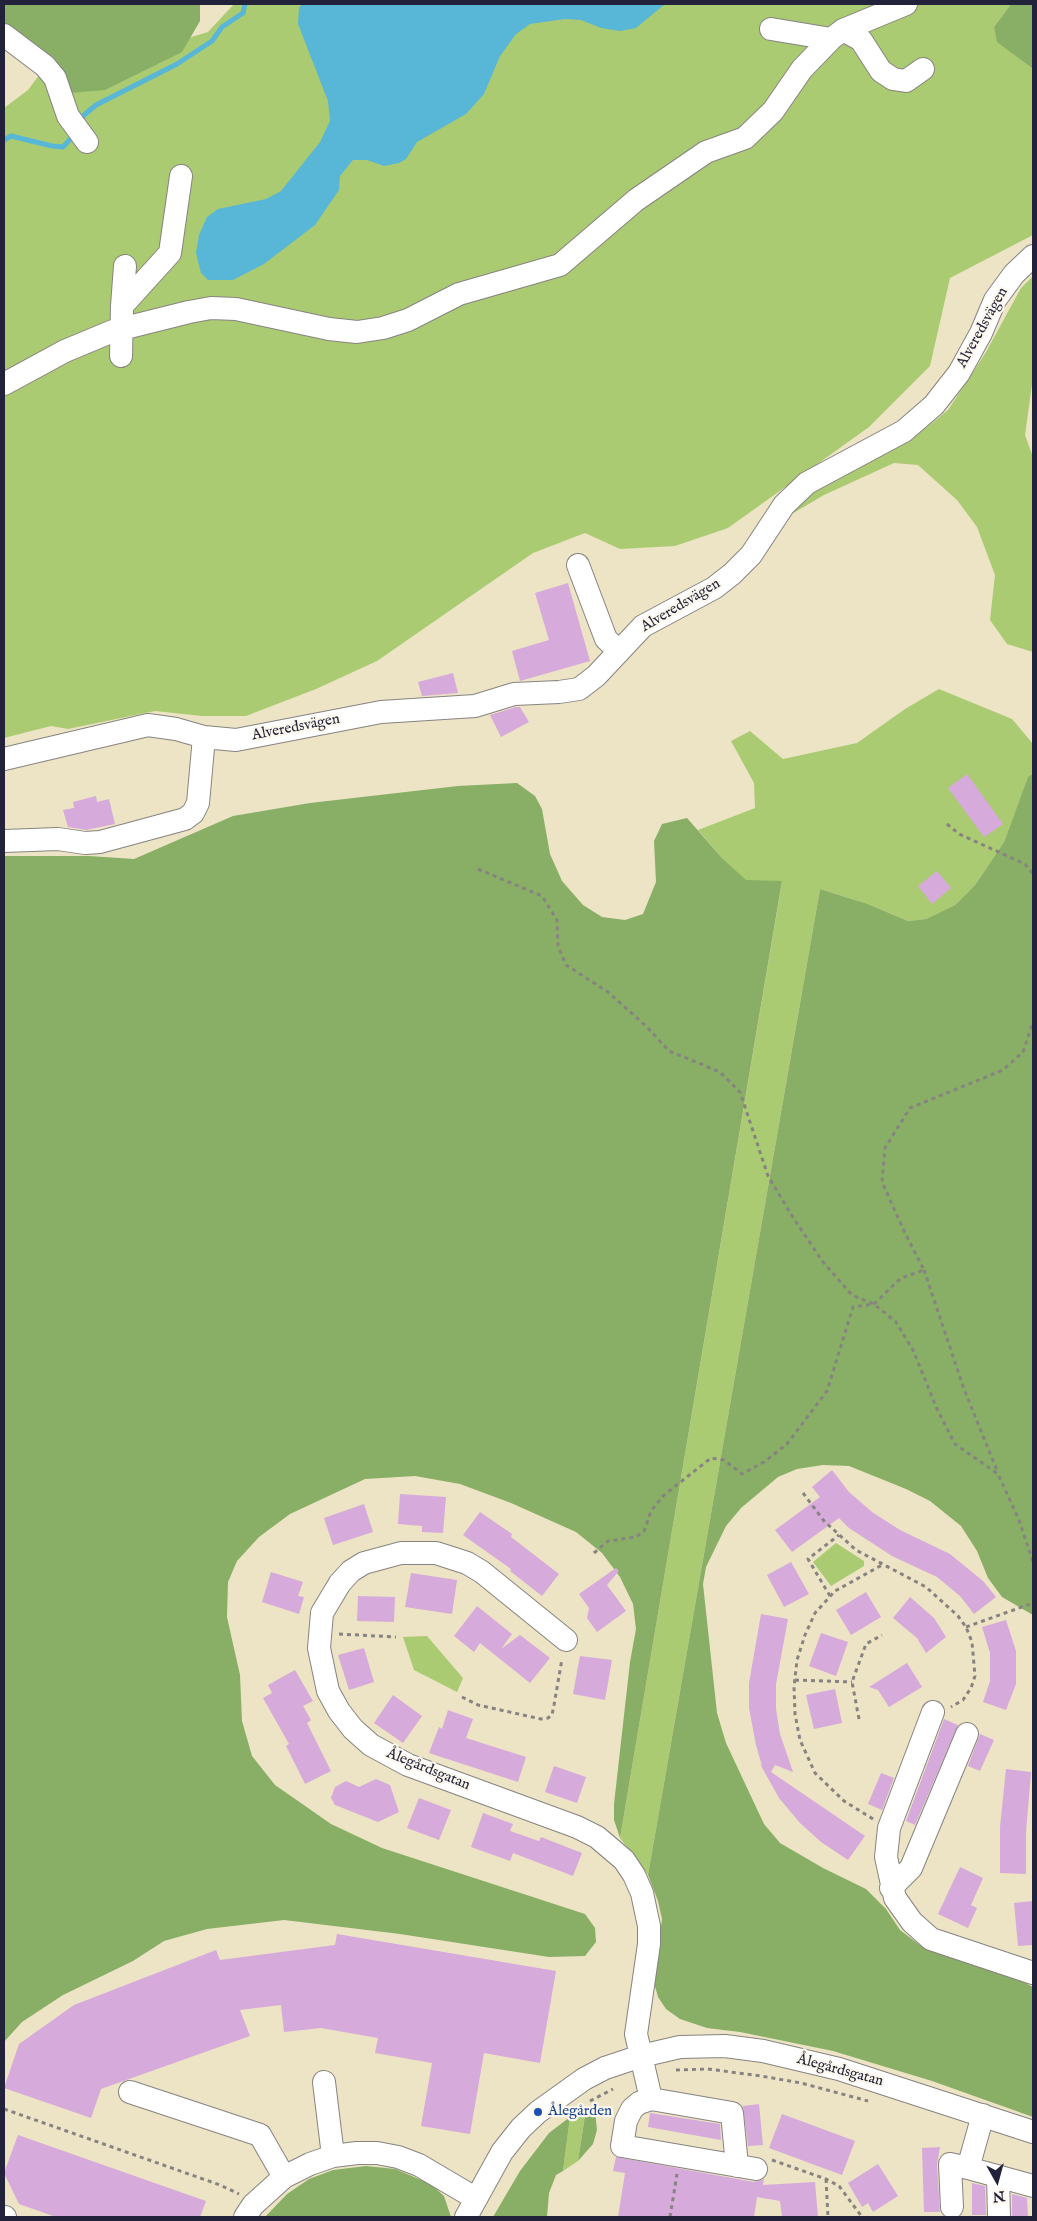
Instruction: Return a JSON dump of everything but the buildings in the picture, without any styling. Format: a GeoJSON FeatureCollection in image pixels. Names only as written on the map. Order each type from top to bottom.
{"type":"FeatureCollection","features":[{"type":"Feature","properties":{"kind":"street"},"geometry":{"type":"LineString","coordinates":[[4,384],[65,351],[120,329],[211,308],[236,309],[329,329],[357,332],[383,328],[408,320],[459,294],[560,265],[636,200],[706,152],[746,138],[774,111],[802,69],[837,34],[906,4]]}},
{"type":"Feature","properties":{"kind":"street"},"geometry":{"type":"LineString","coordinates":[[771,29],[837,34],[861,40],[881,72],[893,80],[906,80],[923,69]]}},
{"type":"Feature","properties":{"kind":"street"},"geometry":{"type":"LineString","coordinates":[[4,35],[45,66],[55,78],[68,116],[81,134]]}},
{"type":"Feature","properties":{"kind":"street"},"geometry":{"type":"LineString","coordinates":[[122,306],[170,254],[181,176]]}},
{"type":"Feature","properties":{"kind":"street","name":"Alveredsvägen"},"geometry":{"type":"LineString","coordinates":[[4,759],[148,725],[176,729],[204,737],[236,740],[381,712],[475,706],[514,694],[559,692],[578,689],[596,676],[618,650],[643,626],[714,588],[732,574],[751,554],[784,504],[808,483],[904,431],[934,405],[959,372],[981,333],[995,300],[1014,274],[1033,256]]}},
{"type":"Feature","properties":{"kind":"street"},"geometry":{"type":"LineString","coordinates":[[121,356],[120,329],[125,266]]}},
{"type":"Feature","properties":{"kind":"street"},"geometry":{"type":"LineString","coordinates":[[578,564],[606,639],[618,650]]}},
{"type":"Feature","properties":{"kind":"street"},"geometry":{"type":"LineString","coordinates":[[4,841],[58,839],[85,843],[100,842],[184,819],[193,813],[198,802],[204,737]]}},
{"type":"Feature","properties":{"kind":"street","name":"Ålegårdsgatan"},"geometry":{"type":"LineString","coordinates":[[566,1640],[482,1572],[450,1556],[419,1552],[382,1556],[351,1571],[330,1597],[322,1613],[319,1633],[322,1669],[328,1691],[339,1711],[353,1729],[371,1745],[408,1765],[577,1826],[598,1837],[624,1860],[634,1875],[642,1893],[649,1926],[649,1944],[636,2034],[641,2056]]}},
{"type":"Feature","properties":{"kind":"street"},"geometry":{"type":"LineString","coordinates":[[933,1712],[889,1828],[886,1857],[892,1888],[902,1909],[920,1932],[931,1939],[1033,1972]]}},
{"type":"Feature","properties":{"kind":"street"},"geometry":{"type":"LineString","coordinates":[[892,1888],[911,1868],[967,1734]]}},
{"type":"Feature","properties":{"kind":"street","name":"Ålegårdsgatan"},"geometry":{"type":"LineString","coordinates":[[249,2211],[284,2177],[310,2164],[333,2156],[377,2153],[398,2157],[419,2165],[471,2208],[502,2152],[521,2128],[538,2112],[584,2079],[605,2068],[661,2050],[706,2045],[763,2051],[839,2069],[1033,2132]]}},
{"type":"Feature","properties":{"kind":"street"},"geometry":{"type":"LineString","coordinates":[[641,2056],[651,2099]]}},
{"type":"Feature","properties":{"kind":"street"},"geometry":{"type":"LineString","coordinates":[[324,2082],[333,2156]]}},
{"type":"Feature","properties":{"kind":"street"},"geometry":{"type":"LineString","coordinates":[[130,2092],[260,2135],[284,2177]]}},
{"type":"Feature","properties":{"kind":"street"},"geometry":{"type":"LineString","coordinates":[[651,2099],[732,2113],[746,2168],[622,2146],[626,2121],[632,2109],[639,2103],[651,2099]]}},
{"type":"Feature","properties":{"kind":"street"},"geometry":{"type":"LineString","coordinates":[[968,2168],[984,2115]]}},
{"type":"Feature","properties":{"kind":"street"},"geometry":{"type":"LineString","coordinates":[[952,2207],[950,2164],[1033,2186]]}},
{"type":"Feature","properties":{"kind":"street"},"geometry":{"type":"LineString","coordinates":[[998,2176],[999,2217]]}},
{"type":"Feature","properties":{"kind":"path"},"geometry":{"type":"LineString","coordinates":[[948,824],[959,834],[1025,864],[1033,874]]}},
{"type":"Feature","properties":{"kind":"path"},"geometry":{"type":"LineString","coordinates":[[478,869],[542,896],[557,920],[558,946],[566,965],[608,992],[647,1027],[669,1051],[720,1072],[740,1092],[768,1176],[823,1262],[852,1295],[874,1304],[896,1322],[909,1343],[937,1409],[956,1444],[998,1474]]}},
{"type":"Feature","properties":{"kind":"path"},"geometry":{"type":"LineString","coordinates":[[1033,1022],[1022,1052],[1003,1070],[910,1108],[885,1148],[882,1182],[904,1234],[924,1270],[964,1389],[998,1474],[1020,1520],[1033,1562]]}},
{"type":"Feature","properties":{"kind":"path"},"geometry":{"type":"LineString","coordinates":[[594,1553],[608,1541],[636,1537],[644,1531],[651,1511],[664,1495],[711,1458],[724,1460],[742,1474],[764,1462],[786,1444],[827,1391],[853,1307],[874,1304],[901,1278],[924,1270]]}},
{"type":"Feature","properties":{"kind":"path"},"geometry":{"type":"LineString","coordinates":[[803,1493],[824,1521],[856,1550],[926,1586],[958,1616],[966,1627],[972,1642],[975,1659],[975,1676],[972,1688],[963,1700],[952,1707],[933,1712]]}},
{"type":"Feature","properties":{"kind":"path"},"geometry":{"type":"LineString","coordinates":[[830,1596],[808,1560],[839,1535]]}},
{"type":"Feature","properties":{"kind":"path"},"geometry":{"type":"LineString","coordinates":[[882,1565],[853,1579],[830,1596],[815,1613],[797,1660],[795,1714],[800,1740],[815,1773],[844,1801],[864,1815],[889,1828]]}},
{"type":"Feature","properties":{"kind":"path"},"geometry":{"type":"LineString","coordinates":[[966,1627],[1033,1603]]}},
{"type":"Feature","properties":{"kind":"path"},"geometry":{"type":"LineString","coordinates":[[319,1633],[396,1637]]}},
{"type":"Feature","properties":{"kind":"path"},"geometry":{"type":"LineString","coordinates":[[859,1719],[852,1682],[866,1644],[882,1635]]}},
{"type":"Feature","properties":{"kind":"path"},"geometry":{"type":"LineString","coordinates":[[462,1697],[478,1704],[541,1719],[548,1718],[554,1705],[566,1640]]}},
{"type":"Feature","properties":{"kind":"path"},"geometry":{"type":"LineString","coordinates":[[795,1680],[852,1682]]}},
{"type":"Feature","properties":{"kind":"path"},"geometry":{"type":"LineString","coordinates":[[4,2109],[220,2185],[236,2192],[249,2211]]}},
{"type":"Feature","properties":{"kind":"path"},"geometry":{"type":"LineString","coordinates":[[670,2217],[680,2156]]}},
{"type":"Feature","properties":{"kind":"path"},"geometry":{"type":"LineString","coordinates":[[746,2168],[768,2159],[826,2179],[839,2186],[862,2217]]}},
{"type":"Feature","properties":{"kind":"path"},"geometry":{"type":"LineString","coordinates":[[826,2179],[828,2217]]}},
{"type":"Feature","properties":{"kind":"green space"},"geometry":{"type":"Polygon","coordinates":[[[4,4],[200,4],[200,21],[182,52],[105,90],[70,93],[4,37],[4,4]]]}},
{"type":"Feature","properties":{"kind":"green space"},"geometry":{"type":"Polygon","coordinates":[[[234,4],[1011,4],[994,27],[998,42],[1033,69],[1033,235],[950,278],[930,366],[869,427],[728,528],[675,546],[620,549],[585,533],[533,553],[377,661],[316,689],[246,716],[202,716],[155,711],[68,729],[51,726],[4,738],[4,108],[28,90],[62,44],[178,41],[208,32],[234,4]]]}},
{"type":"Feature","properties":{"kind":"green space"},"geometry":{"type":"Polygon","coordinates":[[[1011,4],[1033,4],[1033,69],[997,42],[994,27],[1011,4]]]}},
{"type":"Feature","properties":{"kind":"green space"},"geometry":{"type":"Polygon","coordinates":[[[1033,276],[1033,377],[1025,435],[1033,457],[1033,652],[1007,644],[990,620],[995,575],[977,527],[957,500],[918,465],[894,463],[824,495],[790,515],[820,485],[917,435],[948,410],[986,352],[1021,288],[1033,276]]]}},
{"type":"Feature","properties":{"kind":"green space"},"geometry":{"type":"Polygon","coordinates":[[[939,689],[1012,719],[1033,744],[1033,774],[1028,778],[1004,842],[975,885],[955,905],[926,919],[908,921],[868,904],[820,889],[648,1875],[620,1838],[782,882],[746,881],[722,858],[698,830],[755,808],[754,783],[731,741],[750,731],[783,759],[857,743],[905,709],[939,689]]]}},
{"type":"Feature","properties":{"kind":"green space"},"geometry":{"type":"Polygon","coordinates":[[[1033,774],[1033,1615],[1002,1597],[988,1578],[977,1551],[961,1526],[930,1501],[849,1466],[823,1465],[797,1469],[778,1477],[741,1508],[726,1526],[706,1567],[703,1584],[717,1713],[726,1743],[764,1824],[780,1843],[823,1868],[866,1889],[886,1909],[900,1930],[921,1946],[1008,1974],[1033,1987],[1033,2117],[932,2081],[833,2051],[740,2032],[707,2028],[680,2019],[666,2009],[658,1997],[654,1983],[662,1919],[658,1901],[648,1875],[820,889],[868,904],[908,921],[926,919],[955,905],[975,885],[1004,842],[1028,777],[1033,774]]]}},
{"type":"Feature","properties":{"kind":"green space"},"geometry":{"type":"Polygon","coordinates":[[[517,783],[535,796],[542,809],[550,854],[562,881],[583,905],[602,917],[625,920],[643,914],[656,882],[654,841],[662,824],[687,818],[722,858],[746,880],[782,881],[620,1838],[614,1820],[614,1804],[630,1662],[636,1629],[633,1604],[620,1577],[602,1553],[576,1532],[511,1503],[460,1484],[415,1476],[365,1479],[290,1514],[259,1537],[237,1561],[228,1582],[227,1617],[240,1675],[242,1721],[252,1756],[275,1785],[331,1824],[382,1848],[585,1914],[595,1928],[596,1942],[585,1956],[549,1957],[400,1934],[284,1920],[207,1929],[164,1941],[133,1961],[63,1995],[22,2022],[4,2042],[4,856],[89,856],[134,859],[233,816],[310,803],[458,786],[517,783]]]}},
{"type":"Feature","properties":{"kind":"green space"},"geometry":{"type":"Polygon","coordinates":[[[836,1543],[864,1561],[864,1566],[831,1586],[813,1562],[836,1543]]]}},
{"type":"Feature","properties":{"kind":"green space"},"geometry":{"type":"Polygon","coordinates":[[[427,1636],[463,1678],[457,1692],[414,1670],[403,1637],[427,1636]]]}},
{"type":"Feature","properties":{"kind":"green space"},"geometry":{"type":"Polygon","coordinates":[[[589,2107],[595,2111],[597,2130],[593,2144],[578,2161],[586,2109],[589,2107]]]}},
{"type":"Feature","properties":{"kind":"green space"},"geometry":{"type":"Polygon","coordinates":[[[586,2109],[578,2161],[563,2171],[570,2117],[586,2109]]]}},
{"type":"Feature","properties":{"kind":"green space"},"geometry":{"type":"Polygon","coordinates":[[[570,2117],[563,2171],[556,2175],[549,2193],[547,2217],[493,2217],[520,2171],[549,2133],[570,2117]]]}},
{"type":"Feature","properties":{"kind":"green space"},"geometry":{"type":"Polygon","coordinates":[[[366,2166],[395,2169],[431,2184],[444,2196],[451,2217],[265,2217],[287,2194],[309,2179],[333,2170],[366,2166]]]}},
{"type":"Feature","properties":{"kind":"water"},"geometry":{"type":"Polygon","coordinates":[[[302,4],[665,4],[636,28],[620,31],[601,28],[581,20],[565,19],[530,24],[516,34],[500,56],[484,94],[466,114],[417,142],[406,159],[399,163],[384,166],[367,160],[353,160],[340,176],[339,190],[315,225],[264,264],[233,280],[208,280],[201,273],[196,253],[199,235],[207,217],[218,209],[266,199],[281,191],[320,142],[330,121],[328,101],[298,24],[299,8],[302,4]]]}},
{"type":"Feature","properties":{"kind":"waterway"},"geometry":{"type":"LineString","coordinates":[[80,123],[84,115],[96,105],[177,64],[212,41],[222,27],[243,13],[245,4]]}},
{"type":"Feature","properties":{"kind":"waterway"},"geometry":{"type":"LineString","coordinates":[[4,140],[11,136],[63,147],[74,135]]}},
{"type":"Feature","properties":{"kind":"place","name":"Ålegården"},"geometry":{"type":"Point","coordinates":[538,2112]}}]}
